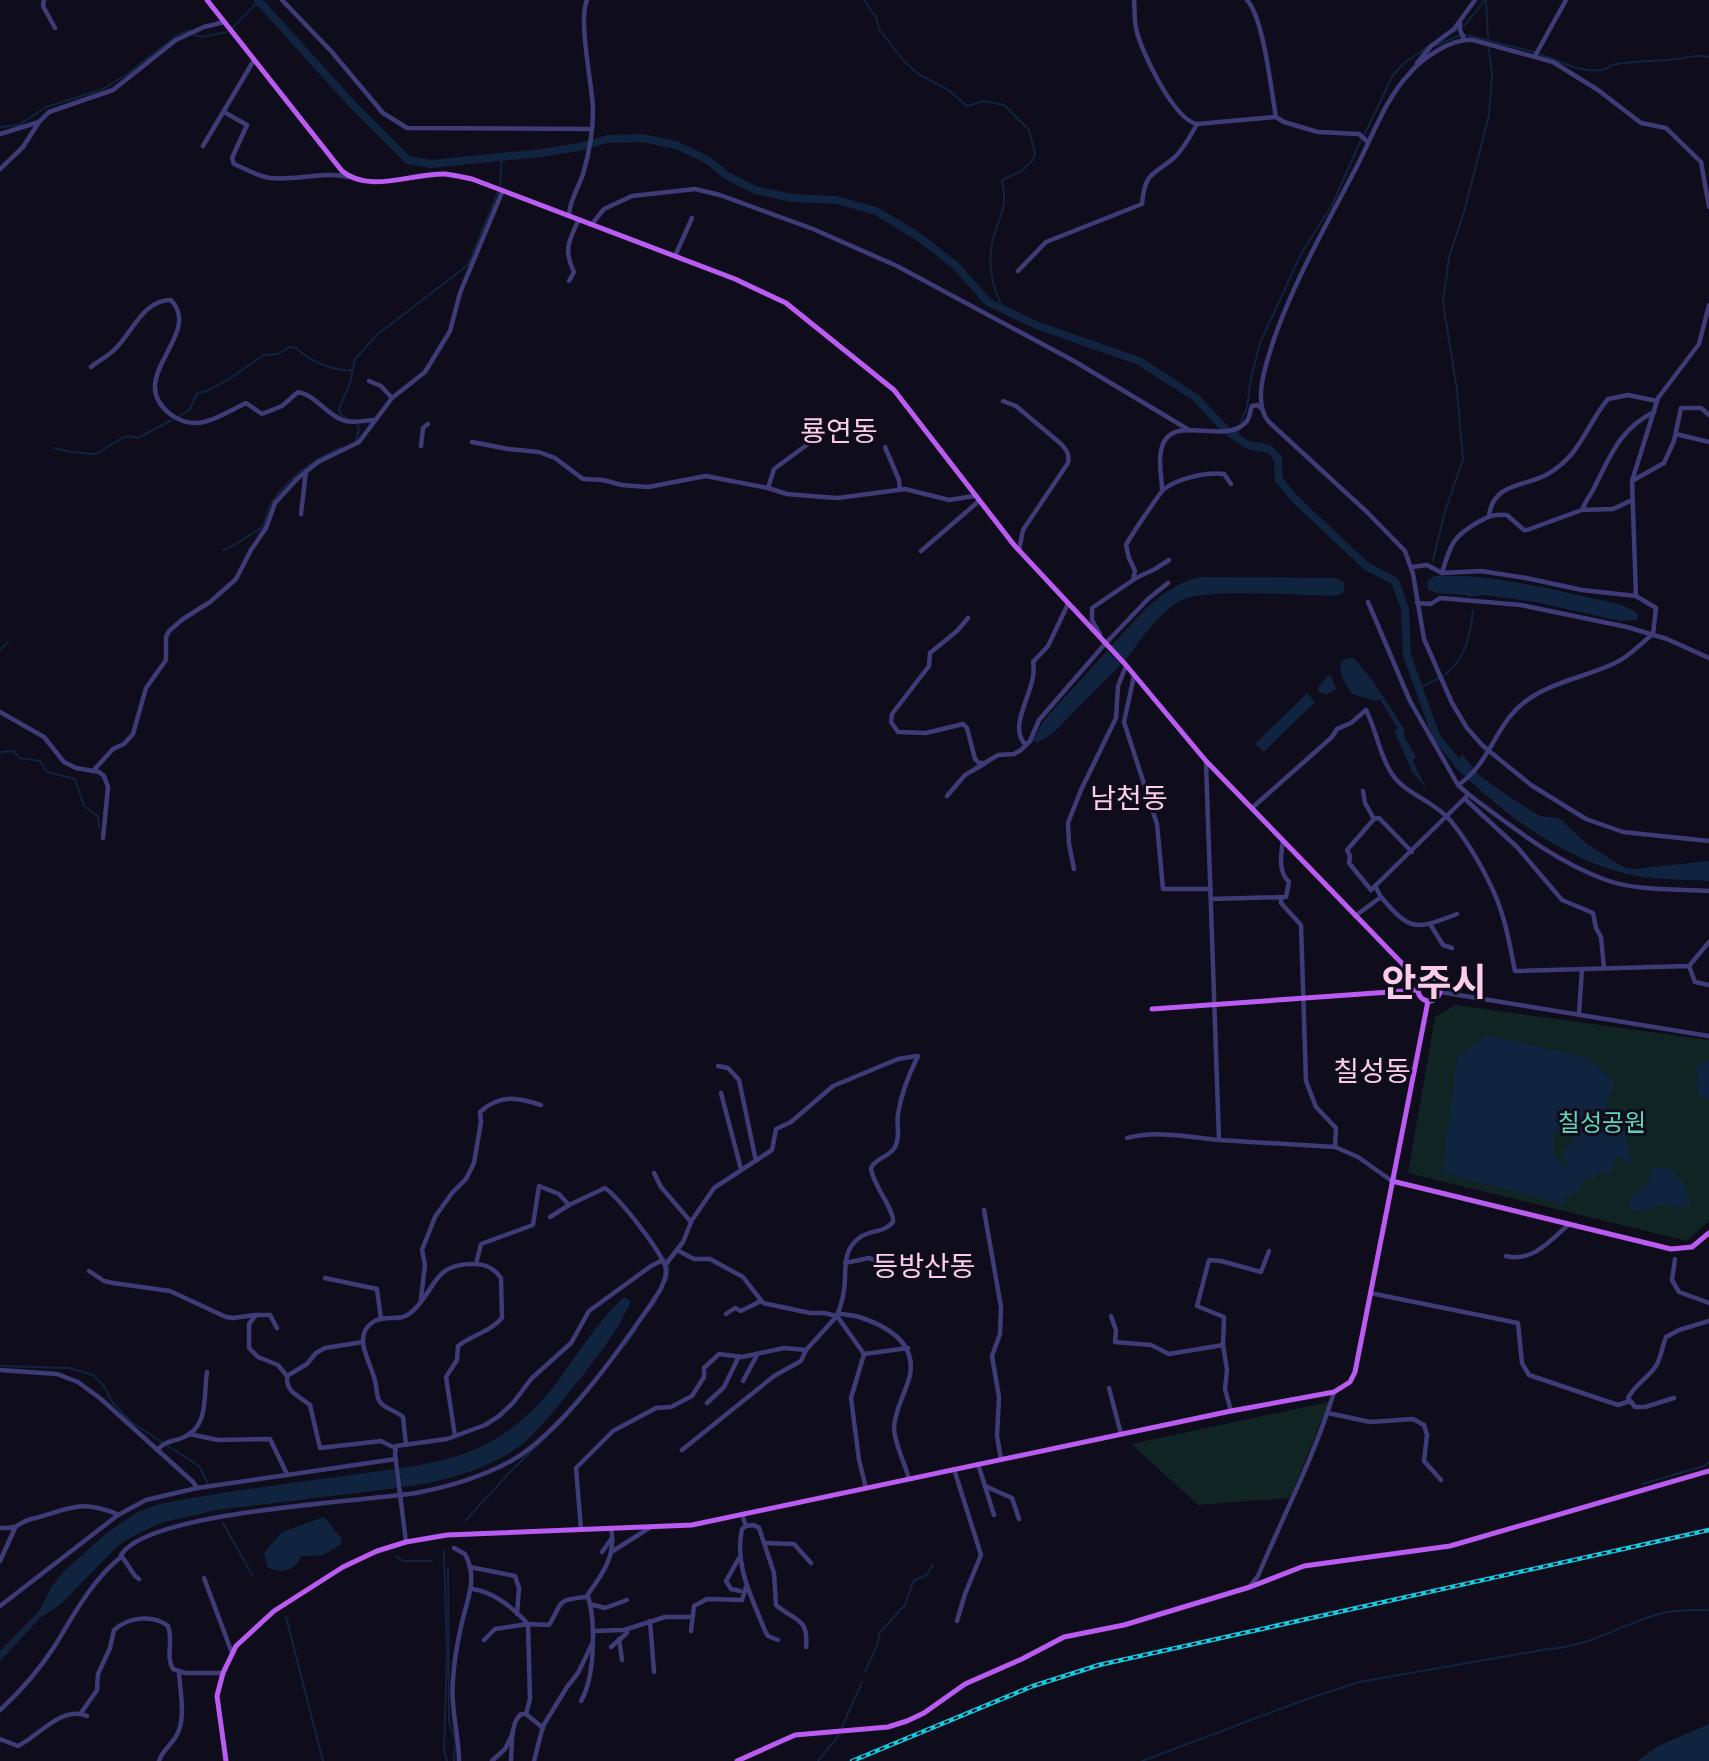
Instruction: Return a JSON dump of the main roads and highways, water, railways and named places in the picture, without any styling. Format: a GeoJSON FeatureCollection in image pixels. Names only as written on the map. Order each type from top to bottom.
{"type":"FeatureCollection","features":[{"type":"Feature","properties":{"kind":"main road"},"geometry":{"type":"LineString","coordinates":[[206,0],[349,177],[367,182],[445,174],[472,179],[768,293],[798,311],[894,390],[1019,551],[1125,665],[1206,761],[1283,839],[1419,986],[1422,999],[1434,1000],[1440,992],[1438,985],[1427,980],[1419,986],[1152,1009]]}},
{"type":"Feature","properties":{"kind":"main road"},"geometry":{"type":"LineString","coordinates":[[226,1761],[217,1704],[223,1673],[232,1653],[257,1625],[290,1600],[353,1562],[406,1542],[447,1535],[692,1525],[1231,1411],[1334,1392],[1346,1386],[1353,1378],[1428,1001]]}},
{"type":"Feature","properties":{"kind":"main road"},"geometry":{"type":"LineString","coordinates":[[1392,1181],[1677,1250],[1692,1247],[1709,1234]]}},
{"type":"Feature","properties":{"kind":"main road"},"geometry":{"type":"LineString","coordinates":[[737,1761],[795,1735],[896,1725],[924,1713],[965,1684],[1022,1659],[1055,1640],[1074,1634],[1124,1625],[1250,1587],[1304,1566],[1462,1543],[1709,1471]]}},
{"type":"Feature","properties":{"kind":"water"},"geometry":{"type":"Polygon","coordinates":[[[1435,576],[1511,582],[1607,601],[1632,610],[1638,614],[1637,620],[1620,621],[1535,602],[1485,595],[1467,597],[1436,593],[1428,589],[1428,580],[1435,576]]]}},
{"type":"Feature","properties":{"kind":"water"},"geometry":{"type":"Polygon","coordinates":[[[1201,577],[1336,578],[1344,582],[1344,592],[1336,596],[1232,593],[1193,597],[1180,601],[1164,613],[1125,661],[1110,647],[1162,595],[1187,581],[1201,577]]]}},
{"type":"Feature","properties":{"kind":"water"},"geometry":{"type":"Polygon","coordinates":[[[1107,651],[1121,664],[1052,734],[1037,743],[1033,740],[1044,720],[1107,651]]]}},
{"type":"Feature","properties":{"kind":"water"},"geometry":{"type":"Polygon","coordinates":[[[1354,658],[1373,681],[1404,729],[1405,738],[1416,757],[1413,761],[1426,788],[1412,771],[1394,731],[1398,729],[1380,699],[1376,701],[1352,694],[1347,687],[1340,666],[1341,662],[1354,658]]]}},
{"type":"Feature","properties":{"kind":"water"},"geometry":{"type":"Polygon","coordinates":[[[1330,674],[1336,689],[1326,695],[1319,692],[1318,687],[1330,674]]]}},
{"type":"Feature","properties":{"kind":"water"},"geometry":{"type":"Polygon","coordinates":[[[1307,693],[1315,702],[1264,752],[1255,744],[1307,693]]]}},
{"type":"Feature","properties":{"kind":"water"},"geometry":{"type":"Polygon","coordinates":[[[1462,754],[1480,776],[1540,816],[1559,818],[1587,844],[1625,868],[1709,861],[1709,881],[1633,875],[1576,856],[1532,831],[1473,784],[1455,767],[1462,754]]]}},
{"type":"Feature","properties":{"kind":"water"},"geometry":{"type":"Polygon","coordinates":[[[1487,1035],[1582,1056],[1614,1082],[1608,1096],[1606,1114],[1585,1129],[1587,1137],[1607,1126],[1626,1132],[1631,1162],[1626,1166],[1623,1158],[1616,1156],[1611,1173],[1598,1171],[1596,1179],[1585,1177],[1580,1190],[1566,1197],[1564,1204],[1442,1173],[1457,1058],[1487,1035]],[[1560,1129],[1554,1132],[1553,1143],[1556,1157],[1568,1167],[1569,1164],[1562,1157],[1567,1146],[1572,1143],[1573,1137],[1569,1131],[1560,1129]]]}},
{"type":"Feature","properties":{"kind":"water"},"geometry":{"type":"Polygon","coordinates":[[[1709,1061],[1709,1098],[1699,1096],[1696,1071],[1699,1064],[1709,1061]]]}},
{"type":"Feature","properties":{"kind":"water"},"geometry":{"type":"Polygon","coordinates":[[[1668,1167],[1686,1186],[1690,1205],[1657,1205],[1632,1211],[1628,1204],[1645,1186],[1653,1168],[1668,1167]]]}},
{"type":"Feature","properties":{"kind":"water"},"geometry":{"type":"Polygon","coordinates":[[[624,1297],[631,1301],[610,1339],[564,1399],[527,1440],[515,1450],[485,1466],[434,1482],[402,1487],[399,1468],[468,1452],[507,1432],[524,1418],[558,1381],[597,1326],[624,1297]]]}},
{"type":"Feature","properties":{"kind":"water"},"geometry":{"type":"Polygon","coordinates":[[[394,1469],[397,1488],[217,1510],[160,1523],[117,1547],[60,1605],[40,1618],[0,1661],[0,1651],[39,1611],[52,1586],[64,1571],[108,1532],[137,1512],[159,1504],[227,1492],[394,1469]]]}},
{"type":"Feature","properties":{"kind":"water"},"geometry":{"type":"Polygon","coordinates":[[[324,1517],[342,1539],[340,1545],[323,1555],[301,1556],[288,1570],[268,1568],[264,1553],[282,1532],[324,1517]]]}},
{"type":"Feature","properties":{"kind":"water"},"geometry":{"type":"Polygon","coordinates":[[[1709,1724],[1709,1761],[1638,1761],[1658,1746],[1709,1724]]]}},
{"type":"Feature","properties":{"kind":"waterway"},"geometry":{"type":"LineString","coordinates":[[258,0],[352,104],[408,160],[431,164],[540,153],[608,139],[642,138],[676,145],[708,160],[726,175],[755,190],[792,198],[836,200],[876,211],[919,237],[956,266],[988,302],[1036,325],[1139,361],[1195,397],[1227,431],[1248,445],[1269,449],[1278,458],[1279,480],[1295,499],[1366,566],[1395,581],[1405,609],[1407,655],[1436,736],[1463,770]]}},
{"type":"Feature","properties":{"kind":"waterway"},"geometry":{"type":"LineString","coordinates":[[864,0],[876,17],[879,29],[918,74],[947,89],[967,106],[984,101],[1004,105],[1029,130],[1035,153],[1033,160],[1023,170],[1002,180],[1004,204],[991,248],[992,275],[1003,309]]}},
{"type":"Feature","properties":{"kind":"waterway"},"geometry":{"type":"LineString","coordinates":[[1455,31],[1465,25],[1485,0]]}},
{"type":"Feature","properties":{"kind":"waterway"},"geometry":{"type":"LineString","coordinates":[[1486,0],[1488,37]]}},
{"type":"Feature","properties":{"kind":"waterway"},"geometry":{"type":"LineString","coordinates":[[233,27],[255,5],[264,6]]}},
{"type":"Feature","properties":{"kind":"waterway"},"geometry":{"type":"LineString","coordinates":[[0,127],[19,125],[46,107],[101,90],[126,75],[179,34],[191,30]]}},
{"type":"Feature","properties":{"kind":"waterway"},"geometry":{"type":"LineString","coordinates":[[194,35],[202,37],[227,32]]}},
{"type":"Feature","properties":{"kind":"waterway"},"geometry":{"type":"LineString","coordinates":[[1435,46],[1463,34],[1534,52]]}},
{"type":"Feature","properties":{"kind":"waterway"},"geometry":{"type":"LineString","coordinates":[[1364,135],[1393,75],[1404,63],[1429,46]]}},
{"type":"Feature","properties":{"kind":"waterway"},"geometry":{"type":"LineString","coordinates":[[1433,560],[1445,511],[1463,459],[1457,390],[1443,303],[1449,257],[1464,212],[1489,115],[1492,75],[1489,48]]}},
{"type":"Feature","properties":{"kind":"waterway"},"geometry":{"type":"LineString","coordinates":[[1538,54],[1577,68],[1593,70],[1629,62],[1709,57]]}},
{"type":"Feature","properties":{"kind":"waterway"},"geometry":{"type":"LineString","coordinates":[[1241,422],[1247,407],[1260,343],[1301,254],[1332,205],[1361,140]]}},
{"type":"Feature","properties":{"kind":"waterway"},"geometry":{"type":"LineString","coordinates":[[500,187],[502,157]]}},
{"type":"Feature","properties":{"kind":"waterway"},"geometry":{"type":"LineString","coordinates":[[349,420],[340,414],[339,408],[349,387],[355,359],[378,334],[468,265],[498,192]]}},
{"type":"Feature","properties":{"kind":"waterway"},"geometry":{"type":"LineString","coordinates":[[179,417],[190,409],[197,393],[207,391],[229,379],[264,355],[278,354],[290,347],[329,367],[352,370]]}},
{"type":"Feature","properties":{"kind":"waterway"},"geometry":{"type":"LineString","coordinates":[[54,448],[96,454],[122,438],[138,438],[172,420]]}},
{"type":"Feature","properties":{"kind":"waterway"},"geometry":{"type":"LineString","coordinates":[[356,442],[359,429],[357,424]]}},
{"type":"Feature","properties":{"kind":"waterway"},"geometry":{"type":"LineString","coordinates":[[1237,437],[1238,431]]}},
{"type":"Feature","properties":{"kind":"waterway"},"geometry":{"type":"LineString","coordinates":[[223,550],[262,528],[270,505],[286,485],[312,464],[341,448]]}},
{"type":"Feature","properties":{"kind":"waterway"},"geometry":{"type":"LineString","coordinates":[[1442,677],[1456,664],[1465,648],[1473,611]]}},
{"type":"Feature","properties":{"kind":"waterway"},"geometry":{"type":"LineString","coordinates":[[0,650],[8,642]]}},
{"type":"Feature","properties":{"kind":"waterway"},"geometry":{"type":"LineString","coordinates":[[1419,688],[1439,678]]}},
{"type":"Feature","properties":{"kind":"waterway"},"geometry":{"type":"LineString","coordinates":[[0,752],[14,751],[19,758],[40,761],[47,772],[75,779],[84,806],[98,816],[99,828]]}},
{"type":"Feature","properties":{"kind":"waterway"},"geometry":{"type":"LineString","coordinates":[[667,1281],[669,1265]]}},
{"type":"Feature","properties":{"kind":"waterway"},"geometry":{"type":"LineString","coordinates":[[649,1311],[656,1301]]}},
{"type":"Feature","properties":{"kind":"waterway"},"geometry":{"type":"LineString","coordinates":[[625,1345],[636,1330]]}},
{"type":"Feature","properties":{"kind":"waterway"},"geometry":{"type":"LineString","coordinates":[[0,1366],[69,1368],[93,1375],[104,1386],[112,1402],[131,1422],[199,1466],[208,1484]]}},
{"type":"Feature","properties":{"kind":"waterway"},"geometry":{"type":"LineString","coordinates":[[466,1520],[568,1415]]}},
{"type":"Feature","properties":{"kind":"waterway"},"geometry":{"type":"LineString","coordinates":[[1642,1484],[1704,1466],[1709,1462]]}},
{"type":"Feature","properties":{"kind":"waterway"},"geometry":{"type":"LineString","coordinates":[[223,1523],[252,1575]]}},
{"type":"Feature","properties":{"kind":"waterway"},"geometry":{"type":"LineString","coordinates":[[444,1551],[447,1655],[444,1749],[447,1761]]}},
{"type":"Feature","properties":{"kind":"waterway"},"geometry":{"type":"LineString","coordinates":[[396,1556],[403,1561],[432,1561]]}},
{"type":"Feature","properties":{"kind":"waterway"},"geometry":{"type":"LineString","coordinates":[[865,1671],[877,1646],[880,1632],[905,1605],[914,1580],[927,1575],[933,1564]]}},
{"type":"Feature","properties":{"kind":"waterway"},"geometry":{"type":"LineString","coordinates":[[448,1568],[449,1722],[455,1739],[454,1761]]}},
{"type":"Feature","properties":{"kind":"waterway"},"geometry":{"type":"LineString","coordinates":[[1142,1761],[1359,1682],[1577,1644],[1665,1612],[1709,1610]]}},
{"type":"Feature","properties":{"kind":"waterway"},"geometry":{"type":"LineString","coordinates":[[286,1617],[323,1761]]}},
{"type":"Feature","properties":{"kind":"waterway"},"geometry":{"type":"LineString","coordinates":[[842,1727],[862,1682]]}},
{"type":"Feature","properties":{"kind":"waterway"},"geometry":{"type":"LineString","coordinates":[[818,1761],[839,1735]]}},
{"type":"Feature","properties":{"kind":"railway"},"geometry":{"type":"LineString","coordinates":[[852,1761],[1033,1686],[1099,1665],[1709,1530]]}},
{"type":"Feature","properties":{"kind":"district","name":"룡연동"},"geometry":{"type":"Point","coordinates":[839,430]}},
{"type":"Feature","properties":{"kind":"district","name":"남천동"},"geometry":{"type":"Point","coordinates":[1129,797]}},
{"type":"Feature","properties":{"kind":"district","name":"안주시"},"geometry":{"type":"Point","coordinates":[1434,982]}},
{"type":"Feature","properties":{"kind":"district","name":"칠성동"},"geometry":{"type":"Point","coordinates":[1372,1070]}},
{"type":"Feature","properties":{"kind":"district","name":"등방산동"},"geometry":{"type":"Point","coordinates":[924,1265]}},
{"type":"Feature","properties":{"kind":"park label","name":"칠성공원"},"geometry":{"type":"Point","coordinates":[1602,1122]}}]}
